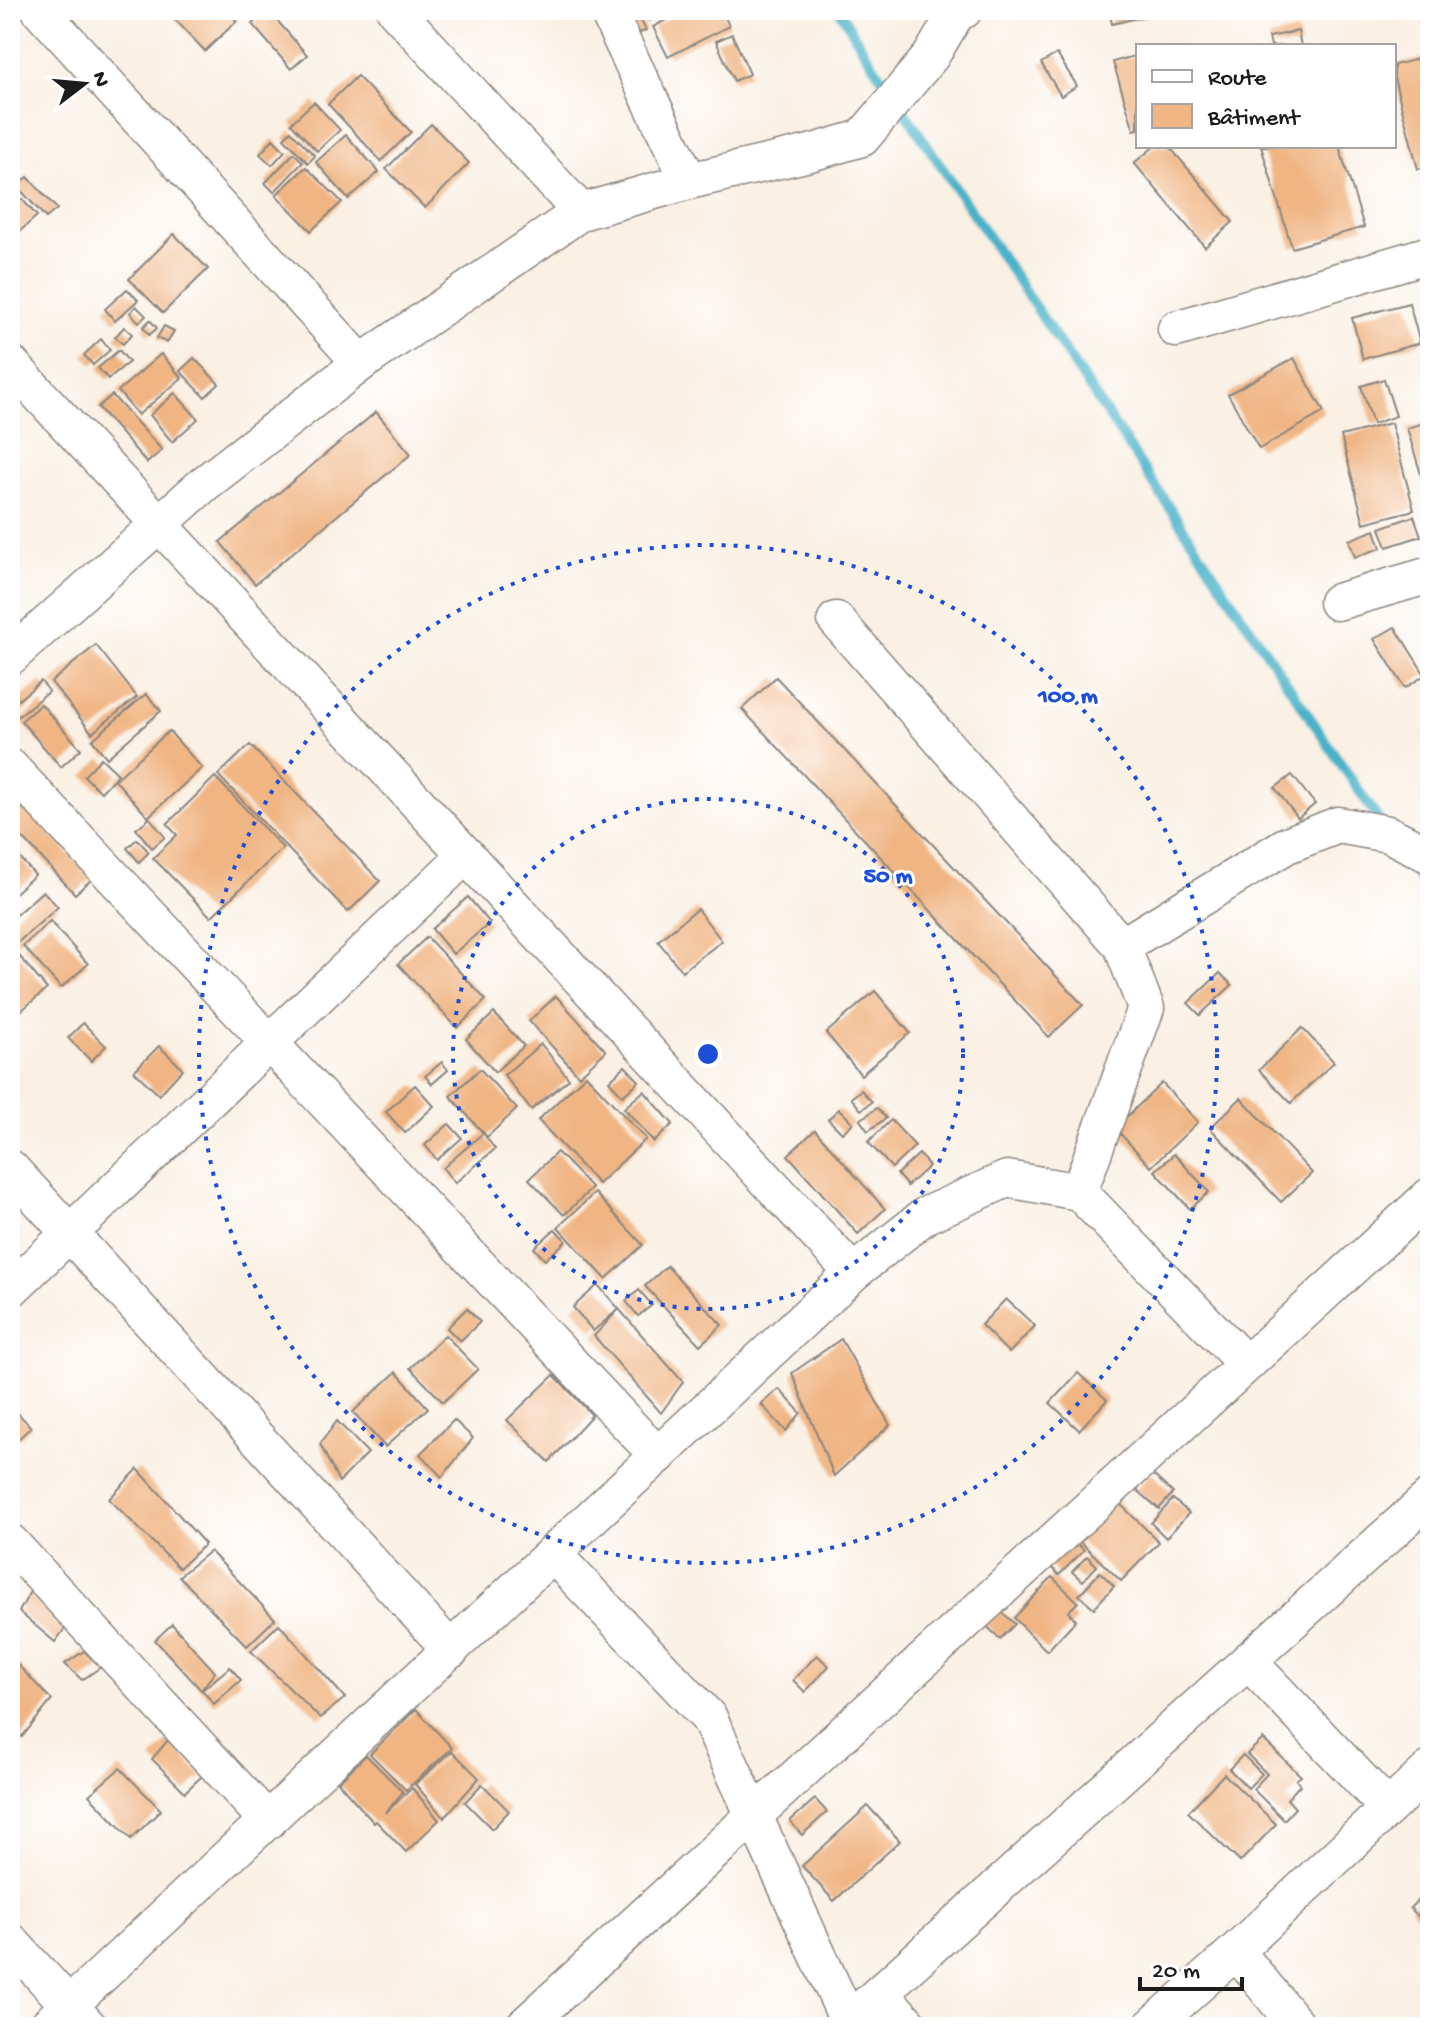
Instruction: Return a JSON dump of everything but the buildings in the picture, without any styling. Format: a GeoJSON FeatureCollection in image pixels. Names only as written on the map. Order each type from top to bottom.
{"type":"FeatureCollection","features":[{"type":"Feature","properties":{"kind":"street"},"geometry":{"type":"LineString","coordinates":[[40,10],[361,363]]}},
{"type":"Feature","properties":{"kind":"street"},"geometry":{"type":"LineString","coordinates":[[395,10],[581,212]]}},
{"type":"Feature","properties":{"kind":"street"},"geometry":{"type":"LineString","coordinates":[[607,10],[689,181]]}},
{"type":"Feature","properties":{"kind":"street"},"geometry":{"type":"LineString","coordinates":[[10,657],[204,484],[361,363],[581,212],[689,181],[862,138],[931,56],[959,11]]}},
{"type":"Feature","properties":{"kind":"street"},"geometry":{"type":"LineString","coordinates":[[1176,329],[1430,254]]}},
{"type":"Feature","properties":{"kind":"street"},"geometry":{"type":"LineString","coordinates":[[10,363],[853,1273]]}},
{"type":"Feature","properties":{"kind":"street"},"geometry":{"type":"LineString","coordinates":[[1337,602],[1430,575]]}},
{"type":"Feature","properties":{"kind":"street"},"geometry":{"type":"LineString","coordinates":[[836,620],[1122,946],[1146,1008],[1079,1192]]}},
{"type":"Feature","properties":{"kind":"street"},"geometry":{"type":"LineString","coordinates":[[10,767],[658,1456]]}},
{"type":"Feature","properties":{"kind":"street"},"geometry":{"type":"LineString","coordinates":[[1122,946],[1287,845],[1338,825],[1388,834],[1430,855]]}},
{"type":"Feature","properties":{"kind":"street"},"geometry":{"type":"LineString","coordinates":[[10,1290],[466,855]]}},
{"type":"Feature","properties":{"kind":"street"},"geometry":{"type":"LineString","coordinates":[[10,1168],[451,1650]]}},
{"type":"Feature","properties":{"kind":"street"},"geometry":{"type":"LineString","coordinates":[[10,1941],[68,2020],[268,1821],[853,1273],[926,1215],[1007,1179],[1079,1192],[1246,1364]]}},
{"type":"Feature","properties":{"kind":"street"},"geometry":{"type":"LineString","coordinates":[[523,2027],[1430,1196]]}},
{"type":"Feature","properties":{"kind":"street"},"geometry":{"type":"LineString","coordinates":[[553,1554],[709,1718],[847,2025],[1430,1497]]}},
{"type":"Feature","properties":{"kind":"street"},"geometry":{"type":"LineString","coordinates":[[10,1542],[268,1821]]}},
{"type":"Feature","properties":{"kind":"street"},"geometry":{"type":"LineString","coordinates":[[1248,1661],[1388,1808]]}},
{"type":"Feature","properties":{"kind":"street"},"geometry":{"type":"LineString","coordinates":[[1151,2027],[1430,1769]]}},
{"type":"Feature","properties":{"kind":"street"},"geometry":{"type":"LineString","coordinates":[[1236,1951],[1298,2027]]}},
{"type":"Feature","properties":{"kind":"street"},"geometry":{"type":"LineString","coordinates":[[880,1993],[911,2027]]}},
{"type":"Feature","properties":{"kind":"waterway"},"geometry":{"type":"LineString","coordinates":[[839,10],[1382,825]]}},
{"type":"Feature","properties":{"kind":"waterway"},"geometry":{"type":"LineString","coordinates":[[1402,855],[1430,896]]}}]}
